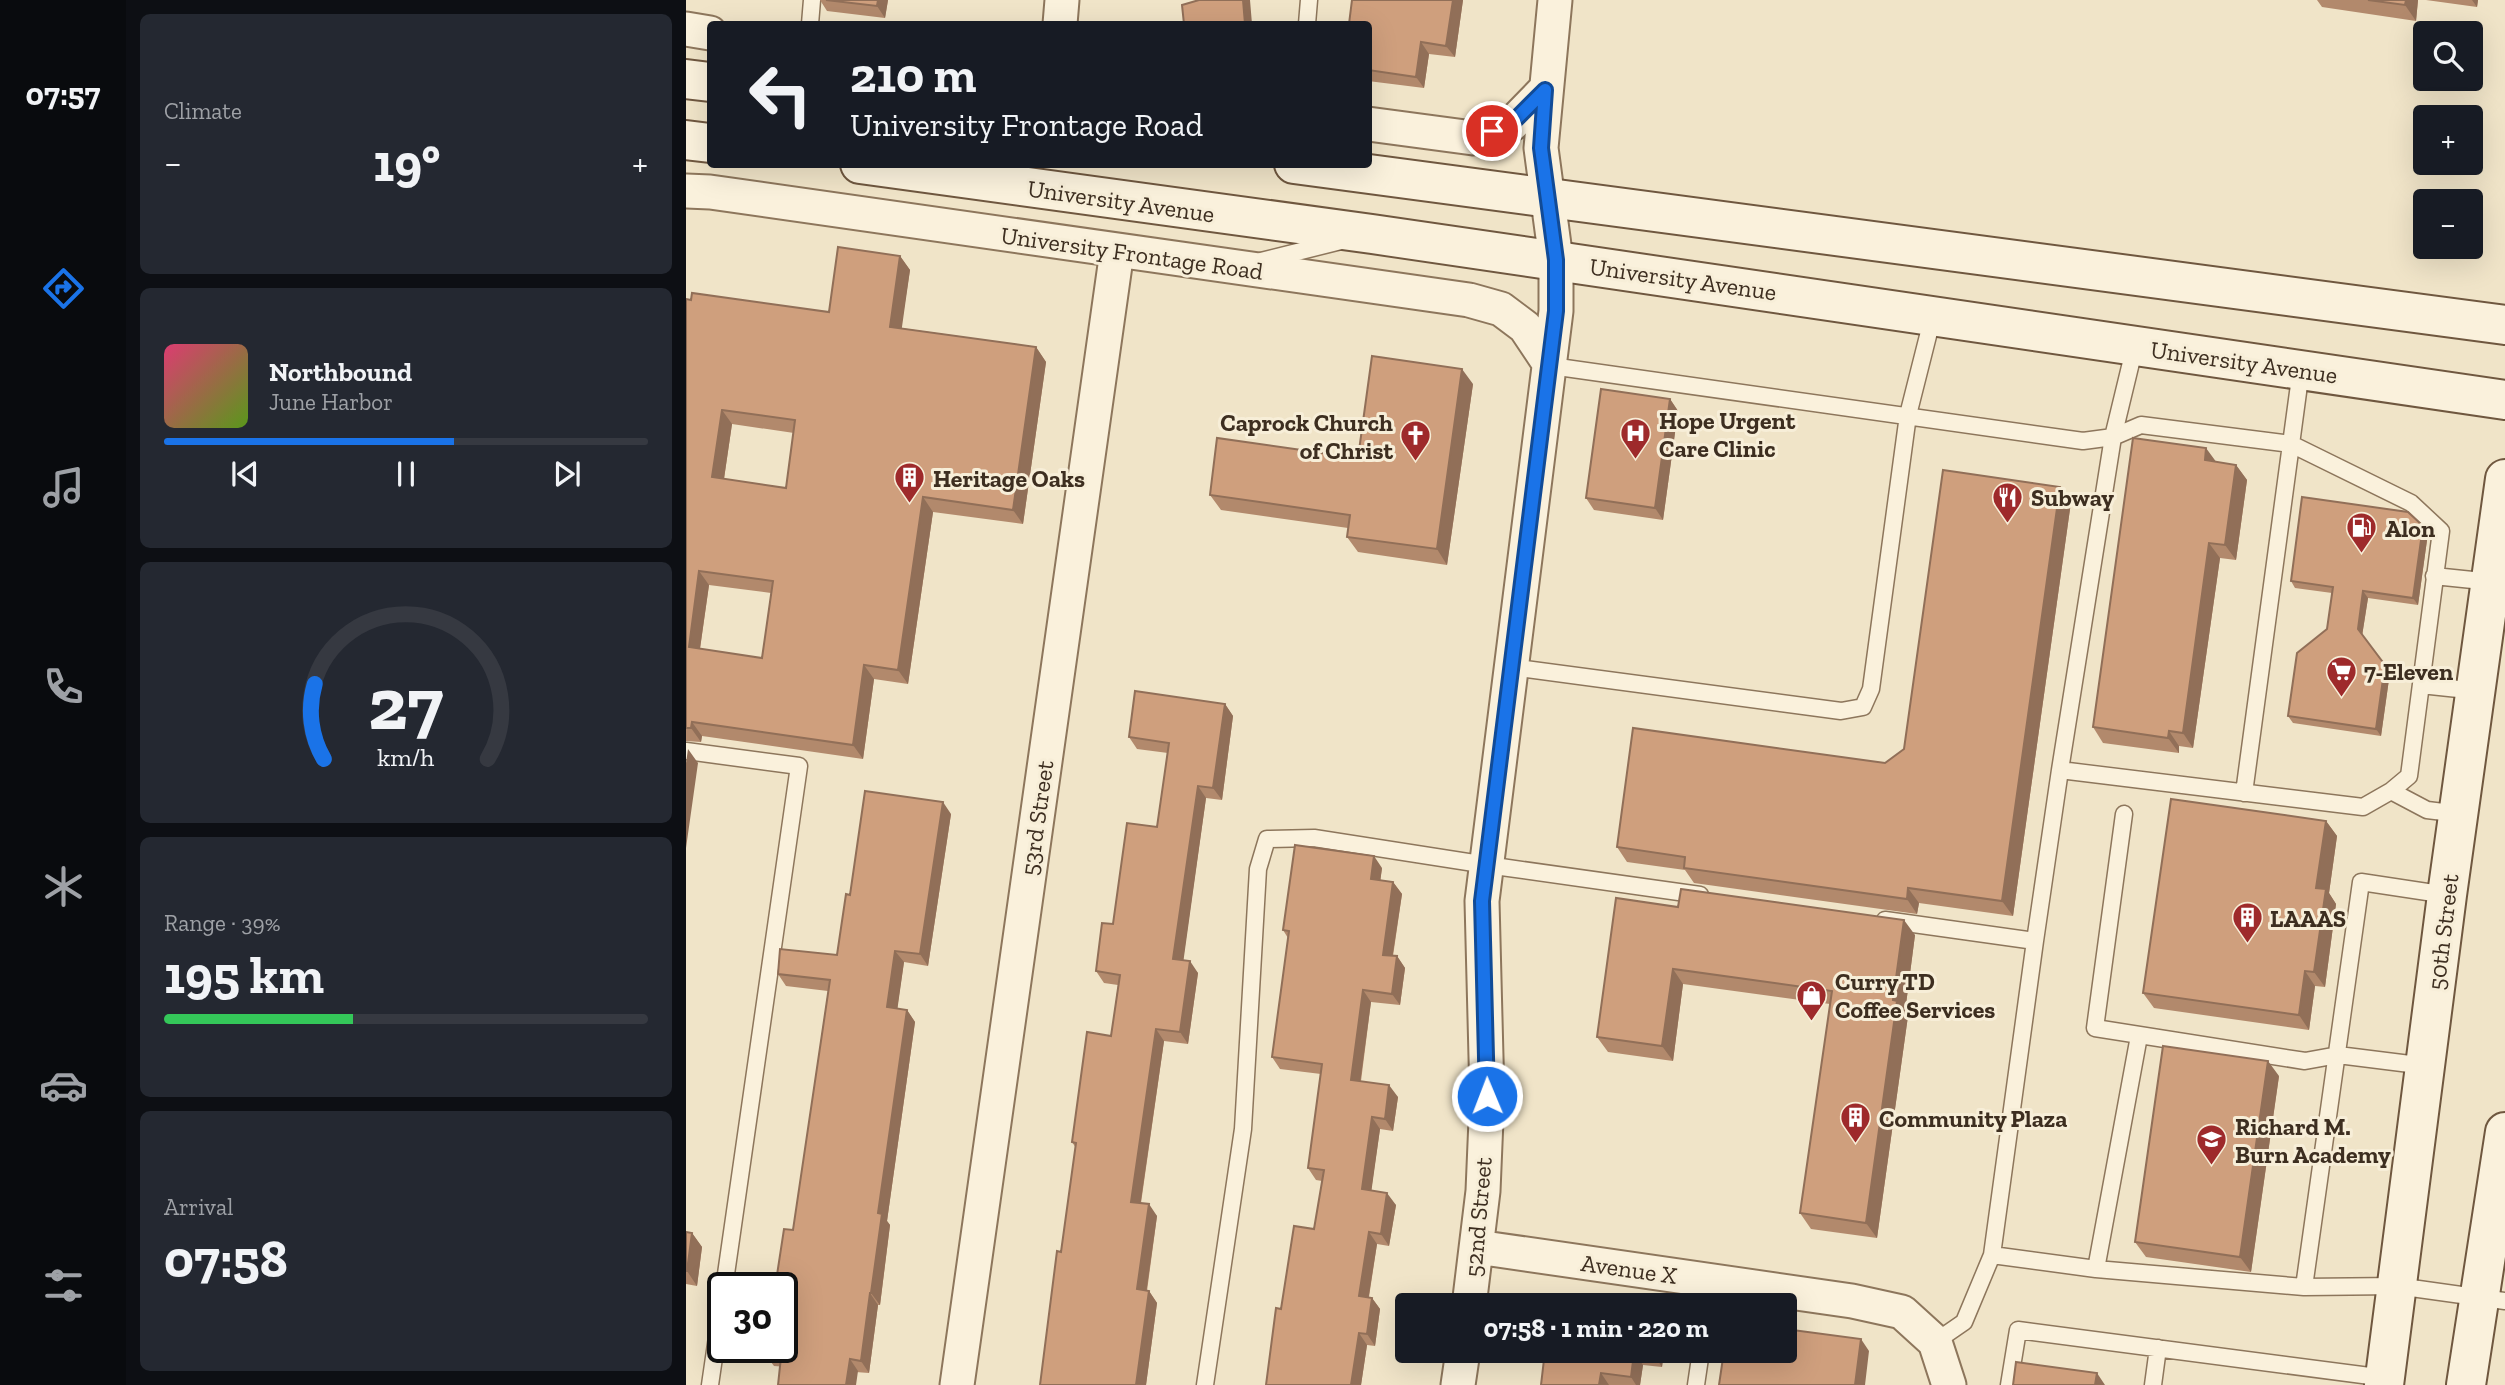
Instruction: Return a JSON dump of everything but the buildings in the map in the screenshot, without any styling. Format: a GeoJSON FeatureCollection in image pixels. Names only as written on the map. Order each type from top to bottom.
{"type":"FeatureCollection","features":[{"type":"Feature","properties":{"kind":"main road"},"geometry":{"type":"LineString","coordinates":[[686,79],[707,82]]}},
{"type":"Feature","properties":{"kind":"main road"},"geometry":{"type":"LineString","coordinates":[[686,140],[707,144]]}},
{"type":"Feature","properties":{"kind":"main road","name":"University Avenue"},"geometry":{"type":"LineString","coordinates":[[889,168],[1556,260],[2505,400]]}},
{"type":"Feature","properties":{"kind":"main road"},"geometry":{"type":"LineString","coordinates":[[1323,168],[2505,326]]}},
{"type":"Feature","properties":{"kind":"main road","name":"50th Street"},"geometry":{"type":"LineString","coordinates":[[2384,1381],[2447,895],[2505,480]]}},
{"type":"Feature","properties":{"kind":"main road"},"geometry":{"type":"LineString","coordinates":[[2466,1385],[2493,1299],[2505,1132]]}},
{"type":"Feature","properties":{"kind":"street"},"geometry":{"type":"LineString","coordinates":[[1060,21],[1062,0]]}},
{"type":"Feature","properties":{"kind":"street","name":"52nd Street"},"geometry":{"type":"LineString","coordinates":[[1471,1293],[1483,1191],[1487,1096],[1482,901],[1556,311],[1556,260],[1541,148],[1555,0]]}},
{"type":"Feature","properties":{"kind":"street"},"geometry":{"type":"LineString","coordinates":[[686,29],[707,32]]}},
{"type":"Feature","properties":{"kind":"street"},"geometry":{"type":"LineString","coordinates":[[1372,125],[1473,138],[1511,124],[1545,90]]}},
{"type":"Feature","properties":{"kind":"street","name":"University Frontage Road"},"geometry":{"type":"LineString","coordinates":[[686,191],[710,192],[1469,300],[1501,309],[1525,327],[1551,366]]}},
{"type":"Feature","properties":{"kind":"street","name":"53rd Street"},"geometry":{"type":"LineString","coordinates":[[957,1385],[1117,251]]}},
{"type":"Feature","properties":{"kind":"street","name":"Avenue X"},"geometry":{"type":"LineString","coordinates":[[1477,1247],[1709,1293]]}},
{"type":"Feature","properties":{"kind":"street","name":"Avenue X"},"geometry":{"type":"LineString","coordinates":[[1797,1298],[1852,1301],[1902,1312],[1935,1342]]}},
{"type":"Feature","properties":{"kind":"street"},"geometry":{"type":"LineString","coordinates":[[1935,1342],[1949,1385]]}},
{"type":"Feature","properties":{"kind":"street"},"geometry":{"type":"LineString","coordinates":[[1458,1385],[1461,1363]]}},
{"type":"Feature","properties":{"kind":"lane"},"geometry":{"type":"LineString","coordinates":[[810,21],[812,0]]}},
{"type":"Feature","properties":{"kind":"lane"},"geometry":{"type":"LineString","coordinates":[[1307,21],[1308,0]]}},
{"type":"Feature","properties":{"kind":"lane"},"geometry":{"type":"LineString","coordinates":[[1235,267],[1372,234]]}},
{"type":"Feature","properties":{"kind":"lane"},"geometry":{"type":"LineString","coordinates":[[1511,667],[1841,711],[1863,707],[1871,689],[1908,415],[1933,316]]}},
{"type":"Feature","properties":{"kind":"lane"},"geometry":{"type":"LineString","coordinates":[[1935,1342],[1964,1322],[1992,1255],[2060,770],[2113,437],[2135,345]]}},
{"type":"Feature","properties":{"kind":"lane"},"geometry":{"type":"LineString","coordinates":[[1551,366],[2083,441],[2113,437],[2141,425],[2291,444],[2411,503],[2441,531],[2409,776],[2391,791],[2363,807],[2060,770]]}},
{"type":"Feature","properties":{"kind":"lane"},"geometry":{"type":"LineString","coordinates":[[2244,793],[2301,370]]}},
{"type":"Feature","properties":{"kind":"lane"},"geometry":{"type":"LineString","coordinates":[[2434,576],[2492,582]]}},
{"type":"Feature","properties":{"kind":"lane"},"geometry":{"type":"LineString","coordinates":[[2421,685],[2477,691]]}},
{"type":"Feature","properties":{"kind":"lane"},"geometry":{"type":"LineString","coordinates":[[686,751],[799,766],[726,1272]]}},
{"type":"Feature","properties":{"kind":"lane"},"geometry":{"type":"LineString","coordinates":[[2391,791],[2427,810],[2460,814]]}},
{"type":"Feature","properties":{"kind":"lane"},"geometry":{"type":"LineString","coordinates":[[2124,814],[2095,1028],[2305,1061],[2338,1055],[2426,1066]]}},
{"type":"Feature","properties":{"kind":"lane"},"geometry":{"type":"LineString","coordinates":[[1205,1385],[1243,1129],[1258,869],[1267,839],[1314,838],[1717,897]]}},
{"type":"Feature","properties":{"kind":"lane"},"geometry":{"type":"LineString","coordinates":[[2304,1287],[2361,882],[2447,895]]}},
{"type":"Feature","properties":{"kind":"lane"},"geometry":{"type":"LineString","coordinates":[[1869,918],[2035,941]]}},
{"type":"Feature","properties":{"kind":"lane"},"geometry":{"type":"LineString","coordinates":[[2096,1269],[2139,1035]]}},
{"type":"Feature","properties":{"kind":"lane"},"geometry":{"type":"LineString","coordinates":[[1992,1255],[2096,1269],[2304,1287],[2397,1286],[2493,1299]]}},
{"type":"Feature","properties":{"kind":"lane"},"geometry":{"type":"LineString","coordinates":[[2009,1385],[2018,1330],[2384,1381]]}},
{"type":"Feature","properties":{"kind":"lane"},"geometry":{"type":"LineString","coordinates":[[2153,1385],[2158,1348]]}},
{"type":"Feature","properties":{"kind":"lane"},"geometry":{"type":"LineString","coordinates":[[710,1385],[713,1363]]}},
{"type":"Feature","properties":{"kind":"lane"},"geometry":{"type":"LineString","coordinates":[[1696,1385],[1699,1363]]}},
{"type":"Feature","properties":{"kind":"place","name":"Hope Urgent Care Clinic"},"geometry":{"type":"Point","coordinates":[1636,461]}},
{"type":"Feature","properties":{"kind":"place","name":"Caprock Church of Christ"},"geometry":{"type":"Point","coordinates":[1416,463]}},
{"type":"Feature","properties":{"kind":"place","name":"Heritage Oaks"},"geometry":{"type":"Point","coordinates":[910,505]}},
{"type":"Feature","properties":{"kind":"place","name":"Subway"},"geometry":{"type":"Point","coordinates":[2008,524]}},
{"type":"Feature","properties":{"kind":"place","name":"Alon"},"geometry":{"type":"Point","coordinates":[2362,555]}},
{"type":"Feature","properties":{"kind":"place","name":"7-Eleven"},"geometry":{"type":"Point","coordinates":[2341,698]}},
{"type":"Feature","properties":{"kind":"place","name":"LAAAS"},"geometry":{"type":"Point","coordinates":[2247,945]}},
{"type":"Feature","properties":{"kind":"place","name":"Curry TD Coffee Services"},"geometry":{"type":"Point","coordinates":[1812,1022]}},
{"type":"Feature","properties":{"kind":"place","name":"Community Plaza"},"geometry":{"type":"Point","coordinates":[1856,1145]}},
{"type":"Feature","properties":{"kind":"place","name":"Richard M. Burn Academy"},"geometry":{"type":"Point","coordinates":[2212,1167]}},
{"type":"Feature","properties":{"kind":"route"},"geometry":{"type":"LineString","coordinates":[[1487,1096],[1482,901],[1556,311],[1556,260],[1541,148],[1545,90],[1511,124],[1492,131]]}}]}
